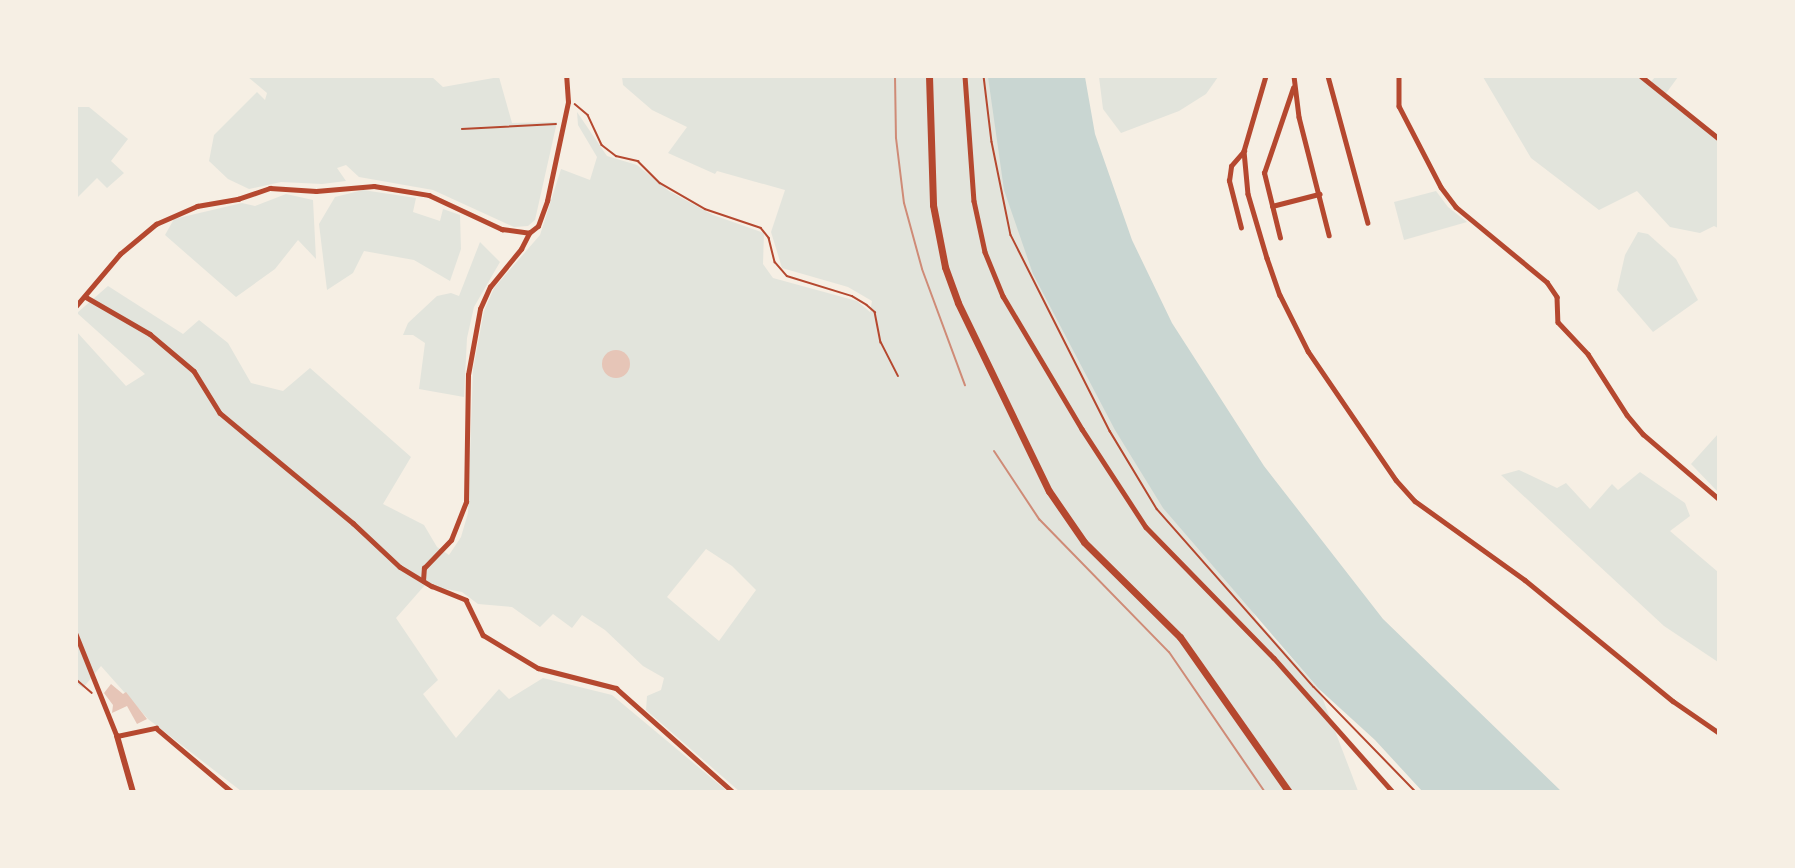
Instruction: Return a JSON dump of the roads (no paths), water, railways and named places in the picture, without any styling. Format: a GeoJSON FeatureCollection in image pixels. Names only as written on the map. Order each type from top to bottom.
{"type":"FeatureCollection","features":[{"type":"Feature","properties":{"kind":"main road"},"geometry":{"type":"LineString","coordinates":[[929,76],[933,206],[945,267],[958,303],[1049,491],[1084,542],[1180,637],[1289,792]]}},
{"type":"Feature","properties":{"kind":"street"},"geometry":{"type":"LineString","coordinates":[[423,581],[424,568],[451,540],[466,502],[468,375],[480,309],[490,287],[521,249],[529,233],[538,226],[547,201],[568,102],[566,76]]}},
{"type":"Feature","properties":{"kind":"street"},"geometry":{"type":"LineString","coordinates":[[964,76],[974,201],[985,252],[1003,296],[1082,429],[1146,527],[1274,658],[1393,792]]}},
{"type":"Feature","properties":{"kind":"street"},"geometry":{"type":"LineString","coordinates":[[1266,76],[1245,151],[1248,194],[1280,295],[1308,351],[1396,480],[1424,507],[1525,580],[1673,701],[1719,732]]}},
{"type":"Feature","properties":{"kind":"street"},"geometry":{"type":"LineString","coordinates":[[1294,76],[1294,86],[1329,235]]}},
{"type":"Feature","properties":{"kind":"street"},"geometry":{"type":"LineString","coordinates":[[1328,76],[1368,223]]}},
{"type":"Feature","properties":{"kind":"street"},"geometry":{"type":"LineString","coordinates":[[1400,76],[1399,106],[1441,188],[1456,207],[1547,282],[1557,297],[1558,322],[1588,354],[1627,414],[1643,434],[1719,498]]}},
{"type":"Feature","properties":{"kind":"street"},"geometry":{"type":"LineString","coordinates":[[1641,76],[1719,138]]}},
{"type":"Feature","properties":{"kind":"street"},"geometry":{"type":"LineString","coordinates":[[1280,238],[1264,173],[1294,86]]}},
{"type":"Feature","properties":{"kind":"street"},"geometry":{"type":"LineString","coordinates":[[1241,228],[1229,181],[1231,166],[1245,151]]}},
{"type":"Feature","properties":{"kind":"street"},"geometry":{"type":"LineString","coordinates":[[76,306],[86,297],[120,254],[175,213],[279,187],[316,191],[374,186],[429,195],[502,229],[529,233]]}},
{"type":"Feature","properties":{"kind":"street"},"geometry":{"type":"LineString","coordinates":[[1272,206],[1319,194]]}},
{"type":"Feature","properties":{"kind":"street"},"geometry":{"type":"LineString","coordinates":[[86,297],[150,334],[194,371],[220,413],[244,436],[423,581],[466,600],[483,635],[538,668],[616,688],[733,792]]}},
{"type":"Feature","properties":{"kind":"street"},"geometry":{"type":"LineString","coordinates":[[76,633],[117,736],[133,792]]}},
{"type":"Feature","properties":{"kind":"street"},"geometry":{"type":"LineString","coordinates":[[117,736],[151,726],[156,728],[232,792]]}},
{"type":"Feature","properties":{"kind":"railway"},"geometry":{"type":"LineString","coordinates":[[895,76],[896,138],[904,203],[922,269],[965,385]]}},
{"type":"Feature","properties":{"kind":"railway"},"geometry":{"type":"LineString","coordinates":[[994,451],[1039,519],[1169,652],[1265,792]]}}]}
